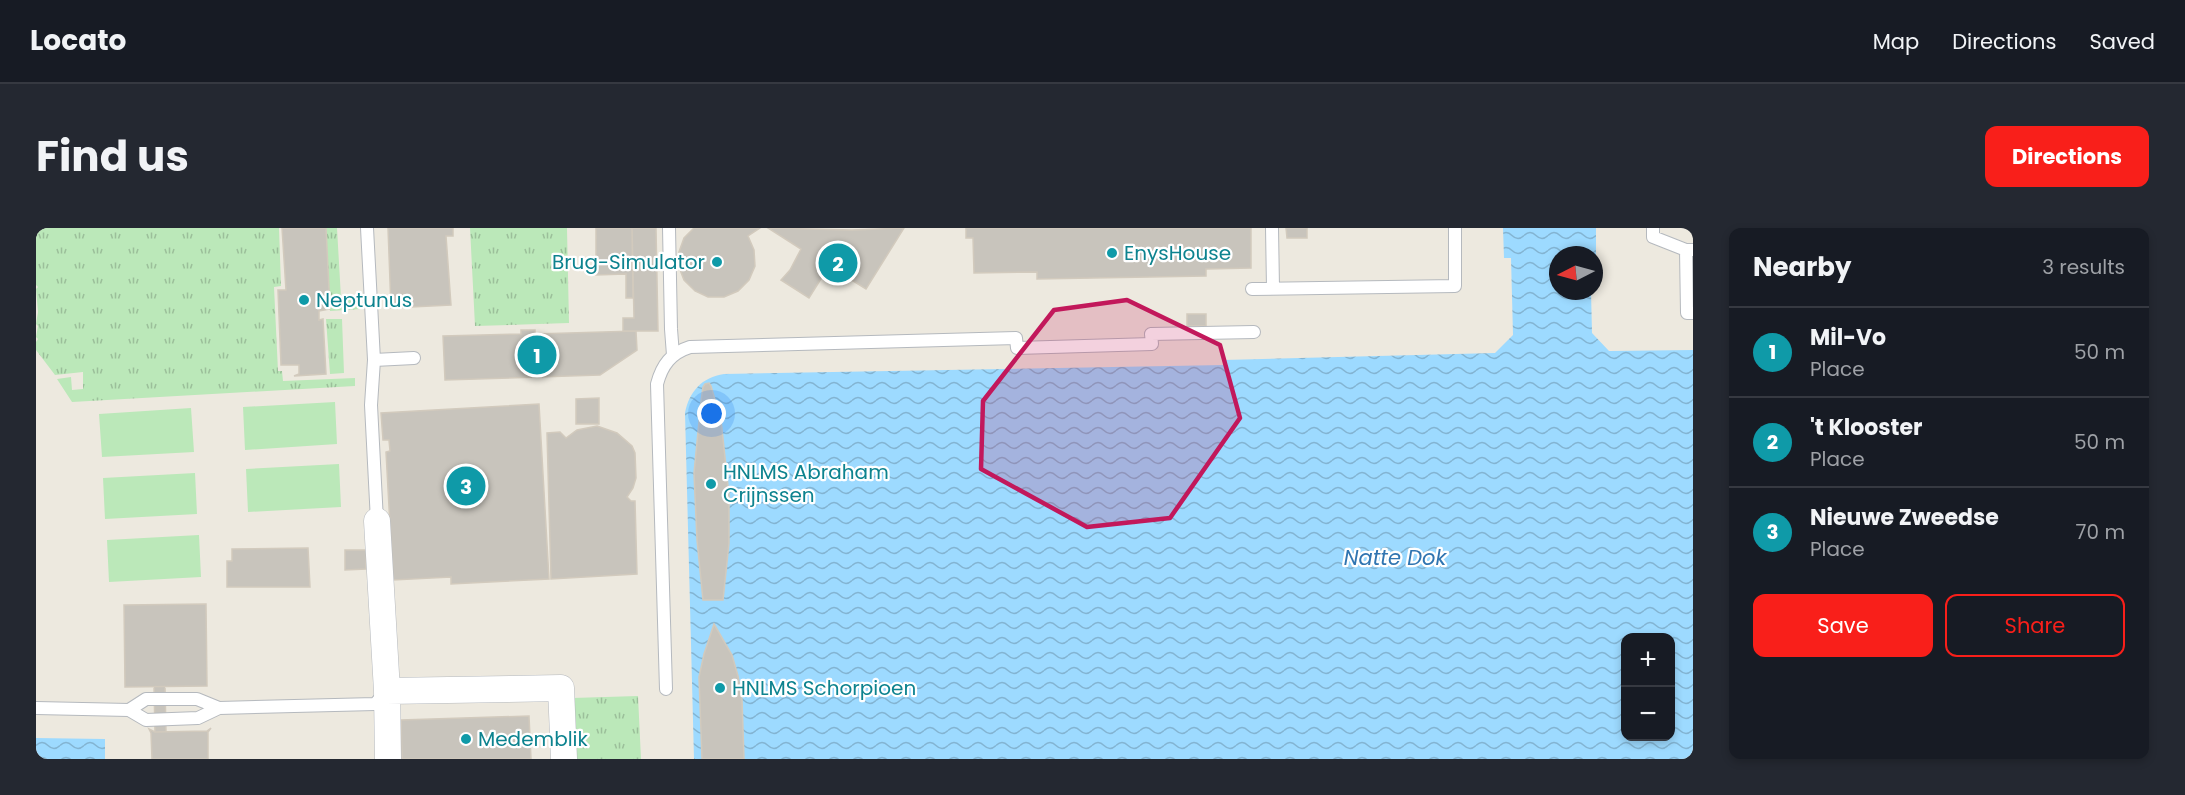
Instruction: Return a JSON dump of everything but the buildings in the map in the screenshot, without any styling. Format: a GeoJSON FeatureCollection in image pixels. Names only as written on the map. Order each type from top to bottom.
{"type":"FeatureCollection","features":[{"type":"Feature","properties":{"kind":"street"},"geometry":{"type":"LineString","coordinates":[[377,521],[387,691],[388,759]]}},
{"type":"Feature","properties":{"kind":"street"},"geometry":{"type":"LineString","coordinates":[[387,691],[561,688],[564,759]]}},
{"type":"Feature","properties":{"kind":"lane"},"geometry":{"type":"LineString","coordinates":[[367,228],[374,360],[370,405],[377,521]]}},
{"type":"Feature","properties":{"kind":"lane"},"geometry":{"type":"LineString","coordinates":[[669,228],[673,355]]}},
{"type":"Feature","properties":{"kind":"lane"},"geometry":{"type":"LineString","coordinates":[[1272,228],[1273,288]]}},
{"type":"Feature","properties":{"kind":"lane"},"geometry":{"type":"LineString","coordinates":[[1252,289],[1455,286],[1455,228]]}},
{"type":"Feature","properties":{"kind":"lane"},"geometry":{"type":"LineString","coordinates":[[1653,228],[1653,237],[1689,250],[1687,313],[1693,313]]}},
{"type":"Feature","properties":{"kind":"lane"},"geometry":{"type":"LineString","coordinates":[[666,689],[657,384],[660,372],[673,355],[690,347],[1017,338],[1017,348],[1152,344],[1151,334],[1254,332]]}},
{"type":"Feature","properties":{"kind":"lane"},"geometry":{"type":"LineString","coordinates":[[374,360],[414,358]]}},
{"type":"Feature","properties":{"kind":"lane"},"geometry":{"type":"LineString","coordinates":[[129,710],[146,699],[197,699],[219,708],[375,704],[387,691]]}},
{"type":"Feature","properties":{"kind":"lane"},"geometry":{"type":"LineString","coordinates":[[36,708],[129,710],[146,720],[198,718],[219,708]]}},
{"type":"Feature","properties":{"kind":"highlighted area"},"geometry":{"type":"Polygon","coordinates":[[[1127,300],[1220,345],[1240,418],[1170,518],[1087,527],[981,469],[983,401],[1054,310],[1127,300]]]}},
{"type":"Feature","properties":{"kind":"green space"},"geometry":{"type":"Polygon","coordinates":[[[36,228],[279,228],[281,286],[274,287],[278,371],[282,371],[283,381],[355,378],[355,386],[72,402],[57,379],[71,377],[72,390],[83,389],[83,372],[55,375],[36,350],[38,312],[36,289],[38,287],[36,285],[36,228]]]}},
{"type":"Feature","properties":{"kind":"green space"},"geometry":{"type":"Polygon","coordinates":[[[326,228],[337,228],[341,298],[361,298],[361,309],[330,311],[326,228]]]}},
{"type":"Feature","properties":{"kind":"green space"},"geometry":{"type":"Polygon","coordinates":[[[470,228],[567,228],[569,323],[475,326],[470,228]]]}},
{"type":"Feature","properties":{"kind":"green space"},"geometry":{"type":"Polygon","coordinates":[[[326,319],[342,319],[344,373],[330,374],[326,319]]]}},
{"type":"Feature","properties":{"kind":"green space"},"geometry":{"type":"Polygon","coordinates":[[[335,402],[337,444],[245,450],[243,407],[335,402]]]}},
{"type":"Feature","properties":{"kind":"green space"},"geometry":{"type":"Polygon","coordinates":[[[191,408],[194,452],[102,457],[99,414],[191,408]]]}},
{"type":"Feature","properties":{"kind":"green space"},"geometry":{"type":"Polygon","coordinates":[[[339,464],[341,507],[248,512],[246,469],[339,464]]]}},
{"type":"Feature","properties":{"kind":"green space"},"geometry":{"type":"Polygon","coordinates":[[[195,473],[197,514],[105,519],[103,478],[195,473]]]}},
{"type":"Feature","properties":{"kind":"green space"},"geometry":{"type":"Polygon","coordinates":[[[199,535],[201,577],[109,582],[107,540],[199,535]]]}},
{"type":"Feature","properties":{"kind":"green space"},"geometry":{"type":"Polygon","coordinates":[[[638,696],[641,759],[574,759],[572,698],[638,696]]]}},
{"type":"Feature","properties":{"kind":"water","name":"Natte Dok"},"geometry":{"type":"Polygon","coordinates":[[[1503,228],[1596,228],[1596,246],[1549,246],[1549,300],[1591,300],[1592,333],[1609,351],[1693,350],[1693,759],[694,759],[685,413],[693,392],[709,378],[724,374],[1224,365],[1224,360],[1495,353],[1513,335],[1511,258],[1504,258],[1503,228]]]}},
{"type":"Feature","properties":{"kind":"water"},"geometry":{"type":"Polygon","coordinates":[[[36,738],[105,739],[105,759],[36,759],[36,738]]]}},
{"type":"Feature","properties":{"kind":"place","name":"EnysHouse"},"geometry":{"type":"Point","coordinates":[1112,253]}},
{"type":"Feature","properties":{"kind":"place","name":"Brug-Simulator"},"geometry":{"type":"Point","coordinates":[717,262]}},
{"type":"Feature","properties":{"kind":"place","name":"'t Klooster"},"geometry":{"type":"Point","coordinates":[838,263]}},
{"type":"Feature","properties":{"kind":"place","name":"Neptunus"},"geometry":{"type":"Point","coordinates":[304,300]}},
{"type":"Feature","properties":{"kind":"place","name":"Mil-Vo"},"geometry":{"type":"Point","coordinates":[537,355]}},
{"type":"Feature","properties":{"kind":"place","name":"HNLMS Abraham Crijnssen"},"geometry":{"type":"Point","coordinates":[711,484]}},
{"type":"Feature","properties":{"kind":"place","name":"Nieuwe Zweedse"},"geometry":{"type":"Point","coordinates":[466,486]}},
{"type":"Feature","properties":{"kind":"place","name":"HNLMS Schorpioen"},"geometry":{"type":"Point","coordinates":[720,688]}},
{"type":"Feature","properties":{"kind":"place","name":"Medemblik"},"geometry":{"type":"Point","coordinates":[466,739]}}]}
